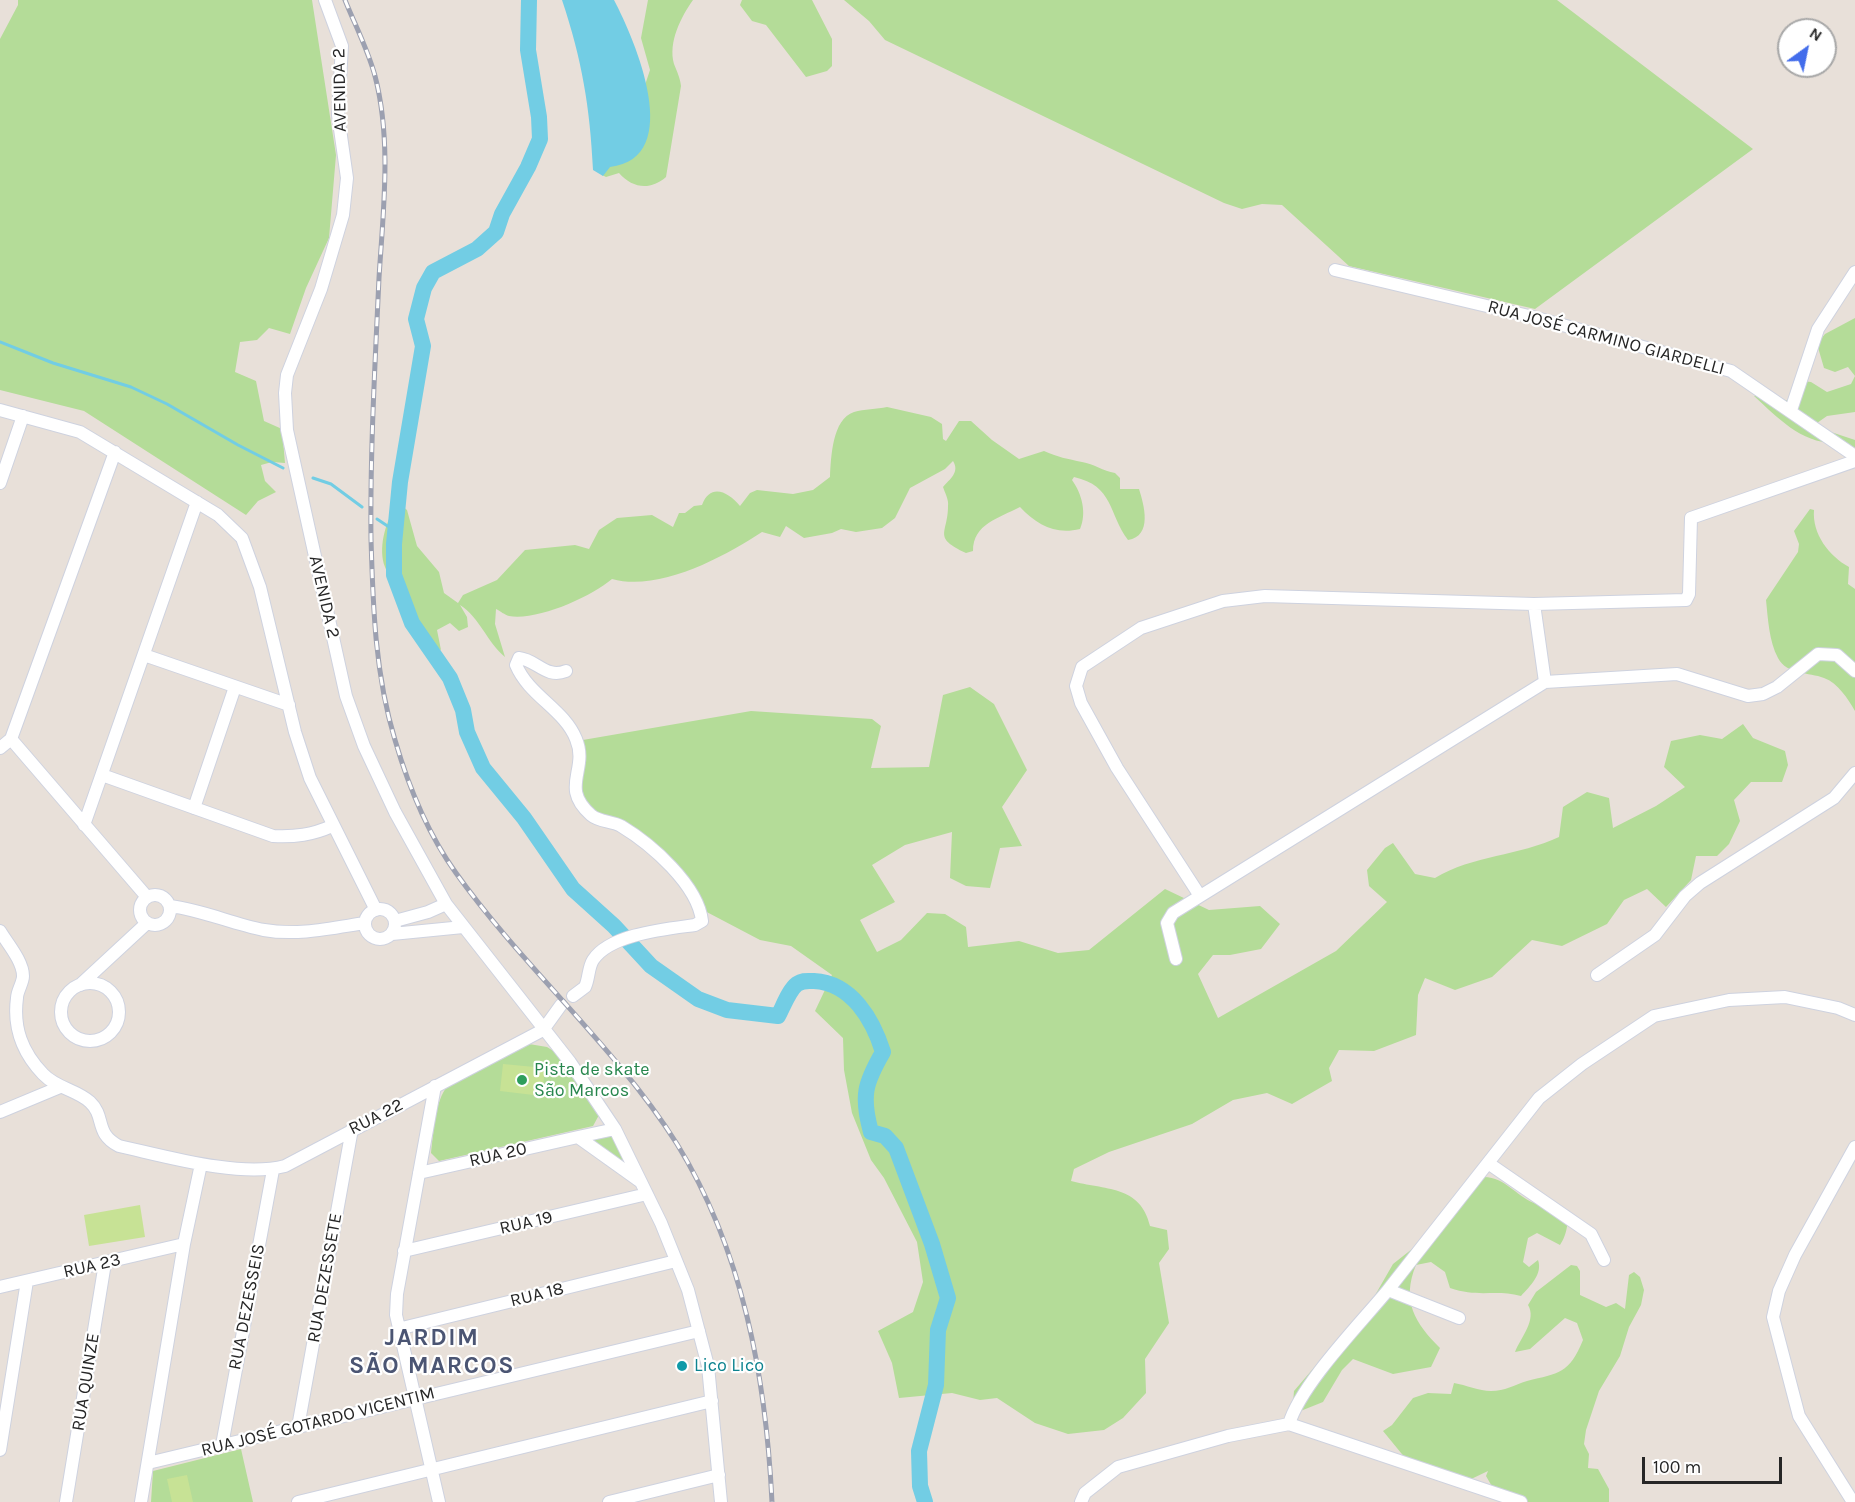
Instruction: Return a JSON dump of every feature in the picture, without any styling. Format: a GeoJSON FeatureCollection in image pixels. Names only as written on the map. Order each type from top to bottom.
{"type":"FeatureCollection","features":[{"type":"Feature","properties":{"kind":"street","name":"AVENIDA 2"},"geometry":{"type":"LineString","coordinates":[[325,0],[342,46],[338,115],[347,178],[343,215],[321,289],[286,375],[285,393],[287,429],[346,696],[364,746],[395,812],[446,904],[570,1062],[615,1129],[642,1183],[688,1290],[708,1366],[721,1502]]}},
{"type":"Feature","properties":{"kind":"street","name":"RUA JOSÉ CARMINO GIARDELLI"},"geometry":{"type":"LineString","coordinates":[[1335,270],[1533,317],[1720,367],[1741,377],[1855,456]]}},
{"type":"Feature","properties":{"kind":"street"},"geometry":{"type":"LineString","coordinates":[[1791,410],[1818,329],[1855,272]]}},
{"type":"Feature","properties":{"kind":"street"},"geometry":{"type":"LineString","coordinates":[[0,410],[80,432],[218,514],[242,538],[260,587],[289,705],[310,778],[376,910]]}},
{"type":"Feature","properties":{"kind":"street"},"geometry":{"type":"LineString","coordinates":[[0,483],[23,416]]}},
{"type":"Feature","properties":{"kind":"street"},"geometry":{"type":"LineString","coordinates":[[0,748],[11,739],[115,452]]}},
{"type":"Feature","properties":{"kind":"street"},"geometry":{"type":"LineString","coordinates":[[1200,896],[1117,768],[1081,703],[1076,686],[1082,667],[1141,628],[1197,607],[1265,596],[1534,604],[1686,600],[1689,594],[1692,518],[1855,462]]}},
{"type":"Feature","properties":{"kind":"street"},"geometry":{"type":"LineString","coordinates":[[84,825],[197,502]]}},
{"type":"Feature","properties":{"kind":"street"},"geometry":{"type":"LineString","coordinates":[[1534,604],[1545,682]]}},
{"type":"Feature","properties":{"kind":"street"},"geometry":{"type":"LineString","coordinates":[[1176,959],[1167,923],[1168,918],[1545,682],[1677,674],[1748,696],[1763,694],[1777,687],[1818,654],[1837,655],[1855,671]]}},
{"type":"Feature","properties":{"kind":"street"},"geometry":{"type":"LineString","coordinates":[[144,655],[289,705]]}},
{"type":"Feature","properties":{"kind":"street"},"geometry":{"type":"LineString","coordinates":[[566,671],[559,674],[549,673],[528,659],[519,658],[516,665],[521,678],[569,726],[577,741],[580,762],[575,783],[578,802],[594,817],[620,826],[661,857],[687,886],[701,909],[702,921],[695,925],[641,934],[601,951],[591,962],[585,987],[573,996]]}},
{"type":"Feature","properties":{"kind":"street"},"geometry":{"type":"LineString","coordinates":[[194,808],[235,687]]}},
{"type":"Feature","properties":{"kind":"street"},"geometry":{"type":"LineString","coordinates":[[11,739],[147,897]]}},
{"type":"Feature","properties":{"kind":"street"},"geometry":{"type":"LineString","coordinates":[[1597,975],[1655,935],[1686,896],[1700,884],[1834,798],[1855,773]]}},
{"type":"Feature","properties":{"kind":"street"},"geometry":{"type":"LineString","coordinates":[[102,775],[273,836],[295,837],[316,833],[332,826]]}},
{"type":"Feature","properties":{"kind":"street"},"geometry":{"type":"LineString","coordinates":[[147,897],[161,896],[170,906],[193,909],[262,930],[289,933],[365,923]]}},
{"type":"Feature","properties":{"kind":"street"},"geometry":{"type":"LineString","coordinates":[[147,897],[140,910],[147,923]]}},
{"type":"Feature","properties":{"kind":"street"},"geometry":{"type":"LineString","coordinates":[[395,921],[428,912],[446,904]]}},
{"type":"Feature","properties":{"kind":"street"},"geometry":{"type":"LineString","coordinates":[[80,985],[99,984],[108,989],[119,1006],[116,1026],[101,1040],[82,1041],[67,1031],[62,1023],[61,1004],[72,989],[80,985],[147,923],[161,924],[167,919],[170,906]]}},
{"type":"Feature","properties":{"kind":"street"},"geometry":{"type":"LineString","coordinates":[[392,934],[395,921],[388,911],[370,912],[365,923],[369,935],[374,938],[463,927]]}},
{"type":"Feature","properties":{"kind":"street"},"geometry":{"type":"LineString","coordinates":[[0,931],[20,965],[23,976],[17,996],[15,1020],[18,1037],[26,1053],[44,1075],[60,1087]]}},
{"type":"Feature","properties":{"kind":"street"},"geometry":{"type":"LineString","coordinates":[[1289,1424],[1294,1407],[1310,1385],[1539,1098],[1582,1064],[1654,1016],[1729,1000],[1785,997],[1838,1008],[1855,1015]]}},
{"type":"Feature","properties":{"kind":"street"},"geometry":{"type":"LineString","coordinates":[[543,1030],[561,1005]]}},
{"type":"Feature","properties":{"kind":"street","name":"RUA 22"},"geometry":{"type":"LineString","coordinates":[[60,1087],[88,1100],[96,1107],[102,1131],[108,1140],[119,1146],[201,1164],[273,1170],[285,1167],[352,1129],[543,1030]]}},
{"type":"Feature","properties":{"kind":"street"},"geometry":{"type":"LineString","coordinates":[[435,1086],[397,1294],[398,1329],[439,1502]]}},
{"type":"Feature","properties":{"kind":"street"},"geometry":{"type":"LineString","coordinates":[[0,1112],[60,1087]]}},
{"type":"Feature","properties":{"kind":"street","name":"RUA DEZESSETE"},"geometry":{"type":"LineString","coordinates":[[298,1427],[352,1129]]}},
{"type":"Feature","properties":{"kind":"street","name":"RUA 20"},"geometry":{"type":"LineString","coordinates":[[419,1173],[615,1129]]}},
{"type":"Feature","properties":{"kind":"street"},"geometry":{"type":"LineString","coordinates":[[578,1137],[642,1183]]}},
{"type":"Feature","properties":{"kind":"street"},"geometry":{"type":"LineString","coordinates":[[1853,1502],[1799,1416],[1773,1317],[1779,1291],[1794,1255],[1855,1147]]}},
{"type":"Feature","properties":{"kind":"street"},"geometry":{"type":"LineString","coordinates":[[1488,1163],[1591,1234],[1604,1260]]}},
{"type":"Feature","properties":{"kind":"street"},"geometry":{"type":"LineString","coordinates":[[141,1502],[184,1244],[201,1164]]}},
{"type":"Feature","properties":{"kind":"street","name":"RUA DEZESSEIS"},"geometry":{"type":"LineString","coordinates":[[222,1445],[273,1170]]}},
{"type":"Feature","properties":{"kind":"street","name":"RUA 19"},"geometry":{"type":"LineString","coordinates":[[404,1251],[647,1194]]}},
{"type":"Feature","properties":{"kind":"street","name":"RUA 23"},"geometry":{"type":"LineString","coordinates":[[0,1287],[184,1244]]}},
{"type":"Feature","properties":{"kind":"street","name":"RUA 18"},"geometry":{"type":"LineString","coordinates":[[398,1329],[676,1261]]}},
{"type":"Feature","properties":{"kind":"street","name":"RUA QUINZE"},"geometry":{"type":"LineString","coordinates":[[66,1502],[105,1263]]}},
{"type":"Feature","properties":{"kind":"street"},"geometry":{"type":"LineString","coordinates":[[0,1450],[27,1281]]}},
{"type":"Feature","properties":{"kind":"street"},"geometry":{"type":"LineString","coordinates":[[1388,1290],[1459,1318]]}},
{"type":"Feature","properties":{"kind":"street","name":"RUA JOSÉ GOTARDO VICENTIM"},"geometry":{"type":"LineString","coordinates":[[148,1463],[699,1331]]}},
{"type":"Feature","properties":{"kind":"street"},"geometry":{"type":"LineString","coordinates":[[298,1502],[712,1401]]}},
{"type":"Feature","properties":{"kind":"street"},"geometry":{"type":"LineString","coordinates":[[1082,1502],[1084,1492],[1118,1467],[1228,1436],[1289,1424],[1521,1502]]}},
{"type":"Feature","properties":{"kind":"street"},"geometry":{"type":"LineString","coordinates":[[609,1502],[719,1475]]}},
{"type":"Feature","properties":{"kind":"green space"},"geometry":{"type":"Polygon","coordinates":[[[18,0],[312,0],[336,155],[329,238],[306,288],[290,334],[269,328],[257,340],[240,342],[235,372],[256,381],[264,421],[282,429],[285,463],[272,462],[261,465],[265,481],[276,492],[258,501],[246,515],[84,411],[0,390],[0,39],[18,5],[18,0]]]}},
{"type":"Feature","properties":{"kind":"green space"},"geometry":{"type":"Polygon","coordinates":[[[648,0],[693,0],[680,22],[674,39],[674,64],[681,86],[666,177],[654,184],[641,186],[635,185],[619,173],[606,177],[602,175],[639,103],[650,70],[641,38],[648,0]]]}},
{"type":"Feature","properties":{"kind":"green space"},"geometry":{"type":"Polygon","coordinates":[[[742,0],[812,0],[832,39],[832,66],[827,71],[806,77],[766,25],[752,21],[740,5],[742,0]]]}},
{"type":"Feature","properties":{"kind":"green space"},"geometry":{"type":"Polygon","coordinates":[[[844,0],[1557,0],[1753,149],[1535,309],[1349,266],[1282,205],[1262,204],[1242,209],[1224,203],[885,40],[869,21],[844,0]]]}},
{"type":"Feature","properties":{"kind":"green space"},"geometry":{"type":"Polygon","coordinates":[[[1855,318],[1855,376],[1848,367],[1835,372],[1824,368],[1817,344],[1825,334],[1855,318]]]}},
{"type":"Feature","properties":{"kind":"green space"},"geometry":{"type":"Polygon","coordinates":[[[1855,376],[1855,412],[1827,416],[1817,423],[1819,428],[1855,440],[1855,459],[1844,456],[1834,443],[1822,442],[1800,434],[1754,396],[1760,394],[1794,402],[1802,381],[1811,382],[1827,392],[1851,384],[1855,376]]]}},
{"type":"Feature","properties":{"kind":"green space"},"geometry":{"type":"Polygon","coordinates":[[[887,407],[931,417],[942,424],[943,439],[946,441],[959,421],[971,421],[992,440],[1019,459],[1044,451],[1115,473],[1120,478],[1120,489],[1139,489],[1145,519],[1141,533],[1128,540],[1103,494],[1087,481],[1074,477],[1072,480],[1081,497],[1083,510],[1080,529],[1062,531],[1047,527],[1033,519],[1020,507],[982,528],[977,534],[973,551],[966,553],[949,543],[944,534],[948,504],[943,487],[955,472],[953,461],[945,469],[910,488],[895,518],[882,528],[856,532],[841,529],[804,538],[786,526],[780,537],[762,532],[729,552],[690,570],[650,581],[630,582],[612,579],[578,600],[548,611],[521,617],[509,616],[496,609],[495,624],[505,657],[473,616],[460,605],[467,617],[468,627],[459,631],[450,623],[437,630],[441,650],[430,643],[409,622],[385,567],[382,544],[388,521],[395,508],[402,506],[407,510],[417,546],[439,572],[444,593],[458,603],[463,595],[497,580],[525,550],[575,545],[589,549],[599,530],[617,518],[652,515],[673,527],[679,513],[685,513],[694,506],[702,505],[705,498],[714,492],[725,493],[740,506],[750,493],[757,490],[793,494],[813,490],[830,477],[834,440],[841,422],[854,412],[887,407]]]}},
{"type":"Feature","properties":{"kind":"green space"},"geometry":{"type":"Polygon","coordinates":[[[1810,509],[1814,510],[1816,527],[1823,543],[1835,557],[1849,567],[1848,584],[1855,589],[1855,711],[1842,692],[1829,680],[1793,670],[1782,663],[1771,637],[1766,600],[1798,552],[1799,544],[1794,531],[1810,509]]]}},
{"type":"Feature","properties":{"kind":"green space"},"geometry":{"type":"Polygon","coordinates":[[[970,687],[994,704],[1027,770],[1002,807],[1022,846],[1000,848],[990,888],[966,886],[950,878],[952,832],[905,845],[872,865],[895,902],[860,920],[877,952],[901,940],[927,913],[945,914],[966,927],[968,947],[1019,941],[1058,953],[1089,950],[1165,889],[1209,910],[1260,906],[1280,924],[1261,949],[1230,955],[1213,955],[1198,974],[1218,1018],[1336,951],[1387,902],[1369,886],[1367,870],[1385,848],[1393,843],[1415,874],[1435,878],[1450,870],[1480,860],[1528,848],[1559,837],[1563,807],[1587,792],[1609,798],[1613,828],[1656,806],[1685,787],[1664,767],[1671,741],[1700,735],[1722,739],[1743,724],[1753,738],[1785,751],[1788,765],[1782,782],[1751,782],[1734,800],[1740,821],[1729,844],[1717,856],[1696,856],[1691,880],[1666,907],[1647,889],[1624,900],[1607,924],[1562,946],[1532,940],[1492,977],[1455,990],[1425,978],[1418,995],[1416,1035],[1374,1051],[1339,1050],[1329,1068],[1332,1081],[1292,1104],[1267,1093],[1233,1100],[1192,1124],[1109,1152],[1074,1169],[1071,1181],[1108,1188],[1130,1196],[1145,1213],[1150,1226],[1167,1230],[1169,1249],[1159,1263],[1169,1323],[1145,1359],[1146,1393],[1123,1418],[1104,1430],[1068,1434],[1035,1423],[997,1398],[980,1400],[952,1393],[899,1398],[892,1363],[878,1331],[913,1312],[923,1282],[917,1242],[884,1178],[871,1160],[852,1113],[844,1070],[843,1038],[815,1011],[832,975],[791,946],[760,940],[701,909],[661,857],[577,802],[577,741],[751,711],[872,719],[881,726],[871,768],[929,767],[943,695],[970,687]]]}},
{"type":"Feature","properties":{"kind":"green space"},"geometry":{"type":"Polygon","coordinates":[[[529,1044],[547,1047],[555,1052],[595,1106],[599,1115],[593,1126],[439,1161],[431,1153],[434,1127],[440,1100],[448,1085],[529,1044]]]}},
{"type":"Feature","properties":{"kind":"green space","name":"Pista de skate São Marcos"},"geometry":{"type":"Polygon","coordinates":[[[503,1064],[545,1068],[542,1096],[500,1091],[503,1064]]]}},
{"type":"Feature","properties":{"kind":"green space"},"geometry":{"type":"Polygon","coordinates":[[[611,1133],[632,1172],[587,1139],[611,1133]]]}},
{"type":"Feature","properties":{"kind":"green space"},"geometry":{"type":"Polygon","coordinates":[[[1484,1177],[1498,1180],[1534,1203],[1563,1207],[1565,1211],[1567,1226],[1560,1245],[1537,1233],[1528,1238],[1523,1262],[1529,1267],[1538,1260],[1539,1265],[1532,1284],[1521,1296],[1460,1291],[1450,1288],[1445,1272],[1431,1262],[1416,1265],[1410,1290],[1413,1311],[1424,1330],[1440,1348],[1431,1367],[1393,1374],[1353,1359],[1342,1370],[1323,1402],[1298,1412],[1293,1403],[1294,1391],[1374,1297],[1393,1264],[1412,1249],[1484,1177]]]}},
{"type":"Feature","properties":{"kind":"green space"},"geometry":{"type":"Polygon","coordinates":[[[140,1205],[145,1237],[89,1246],[84,1215],[140,1205]]]}},
{"type":"Feature","properties":{"kind":"green space"},"geometry":{"type":"Polygon","coordinates":[[[1571,1265],[1577,1266],[1580,1271],[1580,1295],[1606,1307],[1616,1303],[1625,1309],[1629,1275],[1634,1272],[1640,1277],[1644,1290],[1641,1305],[1629,1327],[1620,1356],[1599,1391],[1586,1430],[1584,1444],[1589,1454],[1588,1468],[1598,1469],[1609,1489],[1609,1502],[1501,1502],[1486,1476],[1488,1471],[1467,1481],[1406,1459],[1383,1431],[1392,1425],[1413,1398],[1428,1393],[1451,1394],[1454,1383],[1486,1391],[1501,1390],[1555,1373],[1568,1366],[1583,1340],[1577,1323],[1565,1318],[1530,1349],[1515,1352],[1529,1323],[1531,1317],[1528,1305],[1536,1292],[1571,1265]]]}},
{"type":"Feature","properties":{"kind":"green space"},"geometry":{"type":"Polygon","coordinates":[[[241,1449],[253,1502],[151,1502],[153,1471],[241,1449]]]}},
{"type":"Feature","properties":{"kind":"green space"},"geometry":{"type":"Polygon","coordinates":[[[187,1475],[193,1502],[172,1502],[167,1479],[187,1475]]]}},
{"type":"Feature","properties":{"kind":"water"},"geometry":{"type":"Polygon","coordinates":[[[562,0],[614,0],[642,68],[648,95],[650,121],[646,143],[633,159],[610,167],[603,176],[593,170],[584,84],[562,0]]]}},
{"type":"Feature","properties":{"kind":"waterway"},"geometry":{"type":"LineString","coordinates":[[529,0],[528,50],[539,117],[540,139],[528,167],[502,214],[496,232],[477,249],[433,272],[424,288],[416,319],[423,346],[400,482],[394,544],[394,575],[412,623],[450,678],[463,710],[467,732],[483,768],[524,818],[573,889],[614,926],[651,966],[698,999],[727,1010],[778,1016],[797,984],[814,981],[839,988],[850,996],[867,1016],[883,1052],[866,1090],[866,1109],[871,1132],[885,1136],[896,1148],[932,1244],[948,1298],[938,1330],[936,1385],[919,1451],[920,1486],[925,1502]]}},
{"type":"Feature","properties":{"kind":"waterway"},"geometry":{"type":"LineString","coordinates":[[0,342],[53,363],[131,387],[167,404],[283,468]]}},
{"type":"Feature","properties":{"kind":"waterway"},"geometry":{"type":"LineString","coordinates":[[313,478],[331,484],[362,507]]}},
{"type":"Feature","properties":{"kind":"waterway"},"geometry":{"type":"LineString","coordinates":[[377,519],[395,531]]}},
{"type":"Feature","properties":{"kind":"railway"},"geometry":{"type":"LineString","coordinates":[[345,0],[375,76],[385,151],[373,409],[371,539],[374,615],[379,665],[395,740],[420,809],[436,842],[456,873],[482,908],[598,1040],[653,1108],[700,1185],[719,1228],[747,1317],[764,1409],[772,1502]]}},
{"type":"Feature","properties":{"kind":"place","name":"Pista de skate São Marcos"},"geometry":{"type":"Point","coordinates":[522,1080]}},
{"type":"Feature","properties":{"kind":"place","name":"Lico Lico"},"geometry":{"type":"Point","coordinates":[682,1366]}},
{"type":"Feature","properties":{"kind":"district","name":"JARDIM SÃO MARCOS"},"geometry":{"type":"Point","coordinates":[432,1352]}}]}
